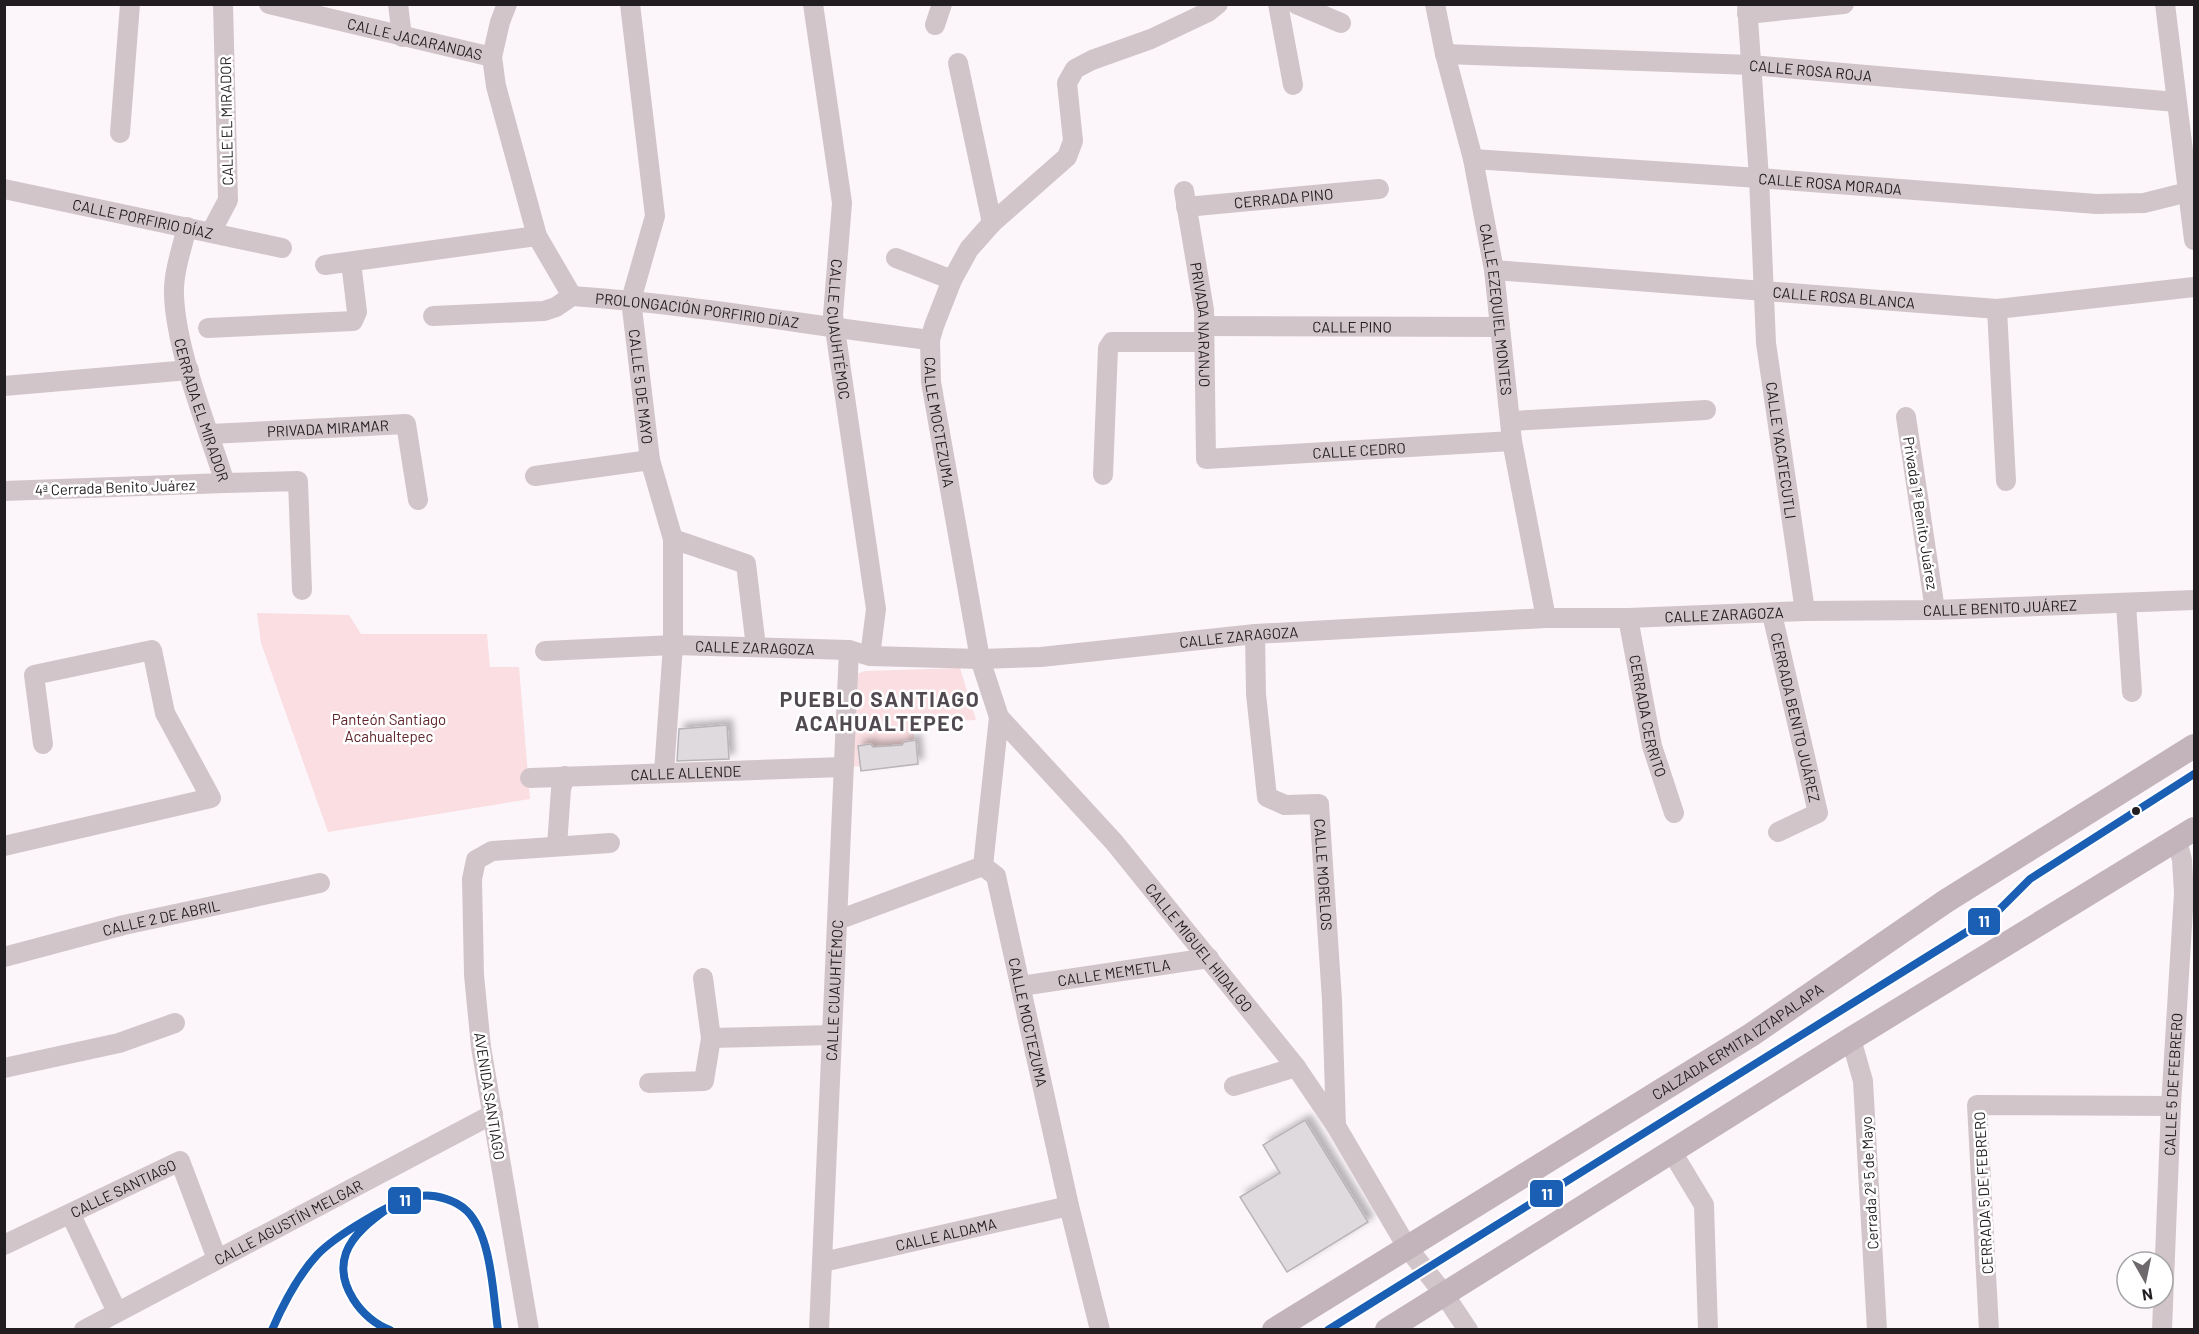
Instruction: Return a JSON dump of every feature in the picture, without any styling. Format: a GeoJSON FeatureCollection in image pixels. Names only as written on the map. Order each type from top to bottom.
{"type":"FeatureCollection","features":[{"type":"Feature","properties":{"kind":"main road","name":"CALZADA ERMITA IZTAPALAPA"},"geometry":{"type":"LineString","coordinates":[[1274,1329],[1751,1035],[1946,901],[2194,746]]}},
{"type":"Feature","properties":{"kind":"main road"},"geometry":{"type":"LineString","coordinates":[[1387,1329],[1851,1039],[2186,834]]}},
{"type":"Feature","properties":{"kind":"street"},"geometry":{"type":"LineString","coordinates":[[120,133],[130,4]]}},
{"type":"Feature","properties":{"kind":"street","name":"CALLE EL MIRADOR"},"geometry":{"type":"LineString","coordinates":[[211,232],[228,200],[224,4]]}},
{"type":"Feature","properties":{"kind":"street","name":"CALLE JACARANDAS"},"geometry":{"type":"LineString","coordinates":[[269,4],[492,57]]}},
{"type":"Feature","properties":{"kind":"street"},"geometry":{"type":"LineString","coordinates":[[398,4],[402,37]]}},
{"type":"Feature","properties":{"kind":"street"},"geometry":{"type":"LineString","coordinates":[[433,316],[544,311],[556,307],[572,296],[537,236],[496,86],[492,57],[500,22],[507,4]]}},
{"type":"Feature","properties":{"kind":"street","name":"CALLE 5 DE MAYO"},"geometry":{"type":"LineString","coordinates":[[630,4],[655,216],[631,300],[650,460],[673,539],[672,645],[664,772]]}},
{"type":"Feature","properties":{"kind":"street","name":"CALLE CUAUHTÉMOC"},"geometry":{"type":"LineString","coordinates":[[813,4],[842,203],[833,315],[876,609],[870,656]]}},
{"type":"Feature","properties":{"kind":"street"},"geometry":{"type":"LineString","coordinates":[[935,25],[942,4]]}},
{"type":"Feature","properties":{"kind":"street","name":"CALLE MOCTEZUMA"},"geometry":{"type":"LineString","coordinates":[[980,659],[931,382],[930,340],[934,326],[952,280],[969,249],[992,223],[1067,157],[1073,141],[1067,83],[1075,69],[1092,60],[1151,39],[1208,12],[1218,4]]}},
{"type":"Feature","properties":{"kind":"street"},"geometry":{"type":"LineString","coordinates":[[1278,4],[1293,85]]}},
{"type":"Feature","properties":{"kind":"street"},"geometry":{"type":"LineString","coordinates":[[1296,4],[1341,23]]}},
{"type":"Feature","properties":{"kind":"street","name":"CALLE EZEQUIEL MONTES"},"geometry":{"type":"LineString","coordinates":[[1436,4],[1445,54],[1473,159],[1494,270],[1512,441],[1546,618]]}},
{"type":"Feature","properties":{"kind":"street"},"geometry":{"type":"LineString","coordinates":[[1747,9],[1844,4]]}},
{"type":"Feature","properties":{"kind":"street"},"geometry":{"type":"LineString","coordinates":[[2165,4],[2194,240]]}},
{"type":"Feature","properties":{"kind":"street","name":"CALLE YACATECUTLI"},"geometry":{"type":"LineString","coordinates":[[1747,9],[1759,178],[1766,343],[1805,612]]}},
{"type":"Feature","properties":{"kind":"street","name":"CALLE ROSA ROJA"},"geometry":{"type":"LineString","coordinates":[[1445,54],[1751,65],[2176,102]]}},
{"type":"Feature","properties":{"kind":"street"},"geometry":{"type":"LineString","coordinates":[[958,63],[992,223]]}},
{"type":"Feature","properties":{"kind":"street","name":"CALLE ROSA MORADA"},"geometry":{"type":"LineString","coordinates":[[1473,159],[2096,204],[2144,203],[2188,192]]}},
{"type":"Feature","properties":{"kind":"street","name":"CALLE PORFIRIO DÍAZ"},"geometry":{"type":"LineString","coordinates":[[4,189],[282,248]]}},
{"type":"Feature","properties":{"kind":"street","name":"CERRADA PINO"},"geometry":{"type":"LineString","coordinates":[[1185,199],[1379,189]]}},
{"type":"Feature","properties":{"kind":"street","name":"PRIVADA NARANJO"},"geometry":{"type":"LineString","coordinates":[[1185,199],[1204,310],[1206,459]]}},
{"type":"Feature","properties":{"kind":"street","name":"CERRADA EL MIRADOR"},"geometry":{"type":"LineString","coordinates":[[187,227],[174,293],[177,320],[189,370],[225,483],[298,481],[302,590]]}},
{"type":"Feature","properties":{"kind":"street"},"geometry":{"type":"LineString","coordinates":[[325,265],[537,236]]}},
{"type":"Feature","properties":{"kind":"street"},"geometry":{"type":"LineString","coordinates":[[896,258],[952,280]]}},
{"type":"Feature","properties":{"kind":"street"},"geometry":{"type":"LineString","coordinates":[[208,328],[353,321],[357,312],[351,262]]}},
{"type":"Feature","properties":{"kind":"street","name":"CALLE ROSA BLANCA"},"geometry":{"type":"LineString","coordinates":[[1494,270],[1997,309],[2194,287]]}},
{"type":"Feature","properties":{"kind":"street","name":"PROLONGACIÓN PORFIRIO DÍAZ"},"geometry":{"type":"LineString","coordinates":[[572,296],[631,300],[930,340]]}},
{"type":"Feature","properties":{"kind":"street"},"geometry":{"type":"LineString","coordinates":[[1997,309],[2006,481]]}},
{"type":"Feature","properties":{"kind":"street","name":"CALLE PINO"},"geometry":{"type":"LineString","coordinates":[[1103,475],[1108,348],[1112,342],[1204,334],[1500,327]]}},
{"type":"Feature","properties":{"kind":"street"},"geometry":{"type":"LineString","coordinates":[[4,386],[189,370]]}},
{"type":"Feature","properties":{"kind":"street"},"geometry":{"type":"LineString","coordinates":[[1511,421],[1706,410]]}},
{"type":"Feature","properties":{"kind":"street","name":"Privada 1ª Benito Juárez"},"geometry":{"type":"LineString","coordinates":[[1906,417],[1935,609]]}},
{"type":"Feature","properties":{"kind":"street","name":"PRIVADA MIRAMAR"},"geometry":{"type":"LineString","coordinates":[[210,434],[406,424],[418,500]]}},
{"type":"Feature","properties":{"kind":"street","name":"CALLE CEDRO"},"geometry":{"type":"LineString","coordinates":[[1206,459],[1512,441]]}},
{"type":"Feature","properties":{"kind":"street"},"geometry":{"type":"LineString","coordinates":[[535,476],[650,460]]}},
{"type":"Feature","properties":{"kind":"street","name":"4ª Cerrada Benito Juárez"},"geometry":{"type":"LineString","coordinates":[[4,491],[225,483]]}},
{"type":"Feature","properties":{"kind":"street"},"geometry":{"type":"LineString","coordinates":[[673,539],[746,564],[756,647]]}},
{"type":"Feature","properties":{"kind":"street","name":"CALLE BENITO JUÁREZ"},"geometry":{"type":"LineString","coordinates":[[1805,612],[2126,604],[2194,600]]}},
{"type":"Feature","properties":{"kind":"street"},"geometry":{"type":"LineString","coordinates":[[2126,604],[2132,692]]}},
{"type":"Feature","properties":{"kind":"street","name":"CALLE ZARAGOZA"},"geometry":{"type":"LineString","coordinates":[[545,651],[672,645],[849,650],[870,656],[980,659],[1041,657],[1255,634],[1546,618],[1628,618],[1805,612]]}},
{"type":"Feature","properties":{"kind":"street","name":"CERRADA BENITO JUÁREZ"},"geometry":{"type":"LineString","coordinates":[[1772,614],[1818,813],[1778,832]]}},
{"type":"Feature","properties":{"kind":"street","name":"CERRADA CERRITO"},"geometry":{"type":"LineString","coordinates":[[1628,618],[1652,746],[1674,813]]}},
{"type":"Feature","properties":{"kind":"street","name":"CALLE MORELOS"},"geometry":{"type":"LineString","coordinates":[[1255,634],[1256,694],[1267,797],[1285,805],[1319,804],[1332,1000],[1336,1126]]}},
{"type":"Feature","properties":{"kind":"street"},"geometry":{"type":"LineString","coordinates":[[4,846],[211,798],[165,713],[152,650],[34,675],[43,744]]}},
{"type":"Feature","properties":{"kind":"street","name":"CALLE CUAUHTÉMOC"},"geometry":{"type":"LineString","coordinates":[[819,1329],[849,650]]}},
{"type":"Feature","properties":{"kind":"street","name":"CALLE MIGUEL HIDALGO"},"geometry":{"type":"LineString","coordinates":[[980,659],[999,717],[1114,842],[1296,1067],[1336,1126],[1407,1247],[1468,1329]]}},
{"type":"Feature","properties":{"kind":"street"},"geometry":{"type":"LineString","coordinates":[[838,920],[983,866],[999,717]]}},
{"type":"Feature","properties":{"kind":"street","name":"CALLE ALLENDE"},"geometry":{"type":"LineString","coordinates":[[530,778],[843,767]]}},
{"type":"Feature","properties":{"kind":"street"},"geometry":{"type":"LineString","coordinates":[[565,776],[561,789],[557,846],[610,843]]}},
{"type":"Feature","properties":{"kind":"street","name":"CALLE 5 DE FEBRERO"},"geometry":{"type":"LineString","coordinates":[[2163,1329],[2171,1106],[2184,893],[2182,860],[2186,834]]}},
{"type":"Feature","properties":{"kind":"street","name":"AVENIDA SANTIAGO"},"geometry":{"type":"LineString","coordinates":[[529,1329],[481,1047],[474,975],[472,879],[476,860],[492,851],[557,846]]}},
{"type":"Feature","properties":{"kind":"street","name":"CALLE MOCTEZUMA"},"geometry":{"type":"LineString","coordinates":[[983,866],[996,876],[1068,1206],[1100,1329]]}},
{"type":"Feature","properties":{"kind":"street","name":"CALLE 2 DE ABRIL"},"geometry":{"type":"LineString","coordinates":[[4,957],[124,926],[320,883]]}},
{"type":"Feature","properties":{"kind":"street","name":"CALLE MEMETLA"},"geometry":{"type":"LineString","coordinates":[[1021,986],[1209,958]]}},
{"type":"Feature","properties":{"kind":"street"},"geometry":{"type":"LineString","coordinates":[[649,1083],[704,1081],[711,1038],[703,978]]}},
{"type":"Feature","properties":{"kind":"street"},"geometry":{"type":"LineString","coordinates":[[4,1068],[119,1043],[175,1023]]}},
{"type":"Feature","properties":{"kind":"street"},"geometry":{"type":"LineString","coordinates":[[711,1038],[832,1035]]}},
{"type":"Feature","properties":{"kind":"street","name":"Cerrada 2ª 5 de Mayo"},"geometry":{"type":"LineString","coordinates":[[1851,1039],[1863,1081],[1877,1329]]}},
{"type":"Feature","properties":{"kind":"street"},"geometry":{"type":"LineString","coordinates":[[1234,1086],[1296,1067]]}},
{"type":"Feature","properties":{"kind":"street","name":"CERRADA 5 DE FEBRERO"},"geometry":{"type":"LineString","coordinates":[[1989,1329],[1977,1106],[2171,1106]]}},
{"type":"Feature","properties":{"kind":"street","name":"CALLE AGUSTÍN MELGAR"},"geometry":{"type":"LineString","coordinates":[[84,1329],[493,1114]]}},
{"type":"Feature","properties":{"kind":"street"},"geometry":{"type":"LineString","coordinates":[[1672,1152],[1704,1205],[1708,1329]]}},
{"type":"Feature","properties":{"kind":"street","name":"CALLE SANTIAGO"},"geometry":{"type":"LineString","coordinates":[[4,1245],[180,1161],[217,1259]]}},
{"type":"Feature","properties":{"kind":"street","name":"CALLE ALDAMA"},"geometry":{"type":"LineString","coordinates":[[823,1262],[1068,1206]]}},
{"type":"Feature","properties":{"kind":"street"},"geometry":{"type":"LineString","coordinates":[[71,1215],[117,1312]]}},
{"type":"Feature","properties":{"kind":"green space","name":"Panteón Santiago Acahualtepec"},"geometry":{"type":"Polygon","coordinates":[[[257,613],[349,615],[361,634],[487,634],[490,667],[519,667],[530,799],[328,832],[261,643],[257,613]]]}},
{"type":"Feature","properties":{"kind":"green space"},"geometry":{"type":"Polygon","coordinates":[[[960,668],[976,720],[913,723],[916,763],[851,767],[857,674],[865,671],[960,668]]]}},
{"type":"Feature","properties":{"kind":"building"},"geometry":{"type":"Polygon","coordinates":[[[727,725],[729,759],[677,761],[679,729],[727,725]]]}},
{"type":"Feature","properties":{"kind":"building"},"geometry":{"type":"Polygon","coordinates":[[[916,740],[918,764],[861,771],[858,746],[902,745],[904,742],[916,740]]]}},
{"type":"Feature","properties":{"kind":"building"},"geometry":{"type":"Polygon","coordinates":[[[1305,1120],[1368,1222],[1287,1272],[1240,1197],[1280,1173],[1263,1145],[1305,1120]]]}},
{"type":"Feature","properties":{"kind":"transit line","name":"11"},"geometry":{"type":"LineString","coordinates":[[1328,1330],[1994,915],[2030,879],[2194,774]]}},
{"type":"Feature","properties":{"kind":"transit line","name":"11"},"geometry":{"type":"LineString","coordinates":[[272,1330],[297,1281],[325,1247],[381,1211],[420,1196],[432,1196],[457,1204],[467,1211],[475,1222],[482,1235],[490,1267],[498,1330]]}},
{"type":"Feature","properties":{"kind":"transit line","name":"11"},"geometry":{"type":"LineString","coordinates":[[387,1209],[369,1223],[349,1246],[344,1265],[344,1277],[353,1299],[361,1309],[370,1318],[390,1330]]}},
{"type":"Feature","properties":{"kind":"district","name":"PUEBLO SANTIAGO ACAHUALTEPEC"},"geometry":{"type":"Point","coordinates":[880,710]}}]}
